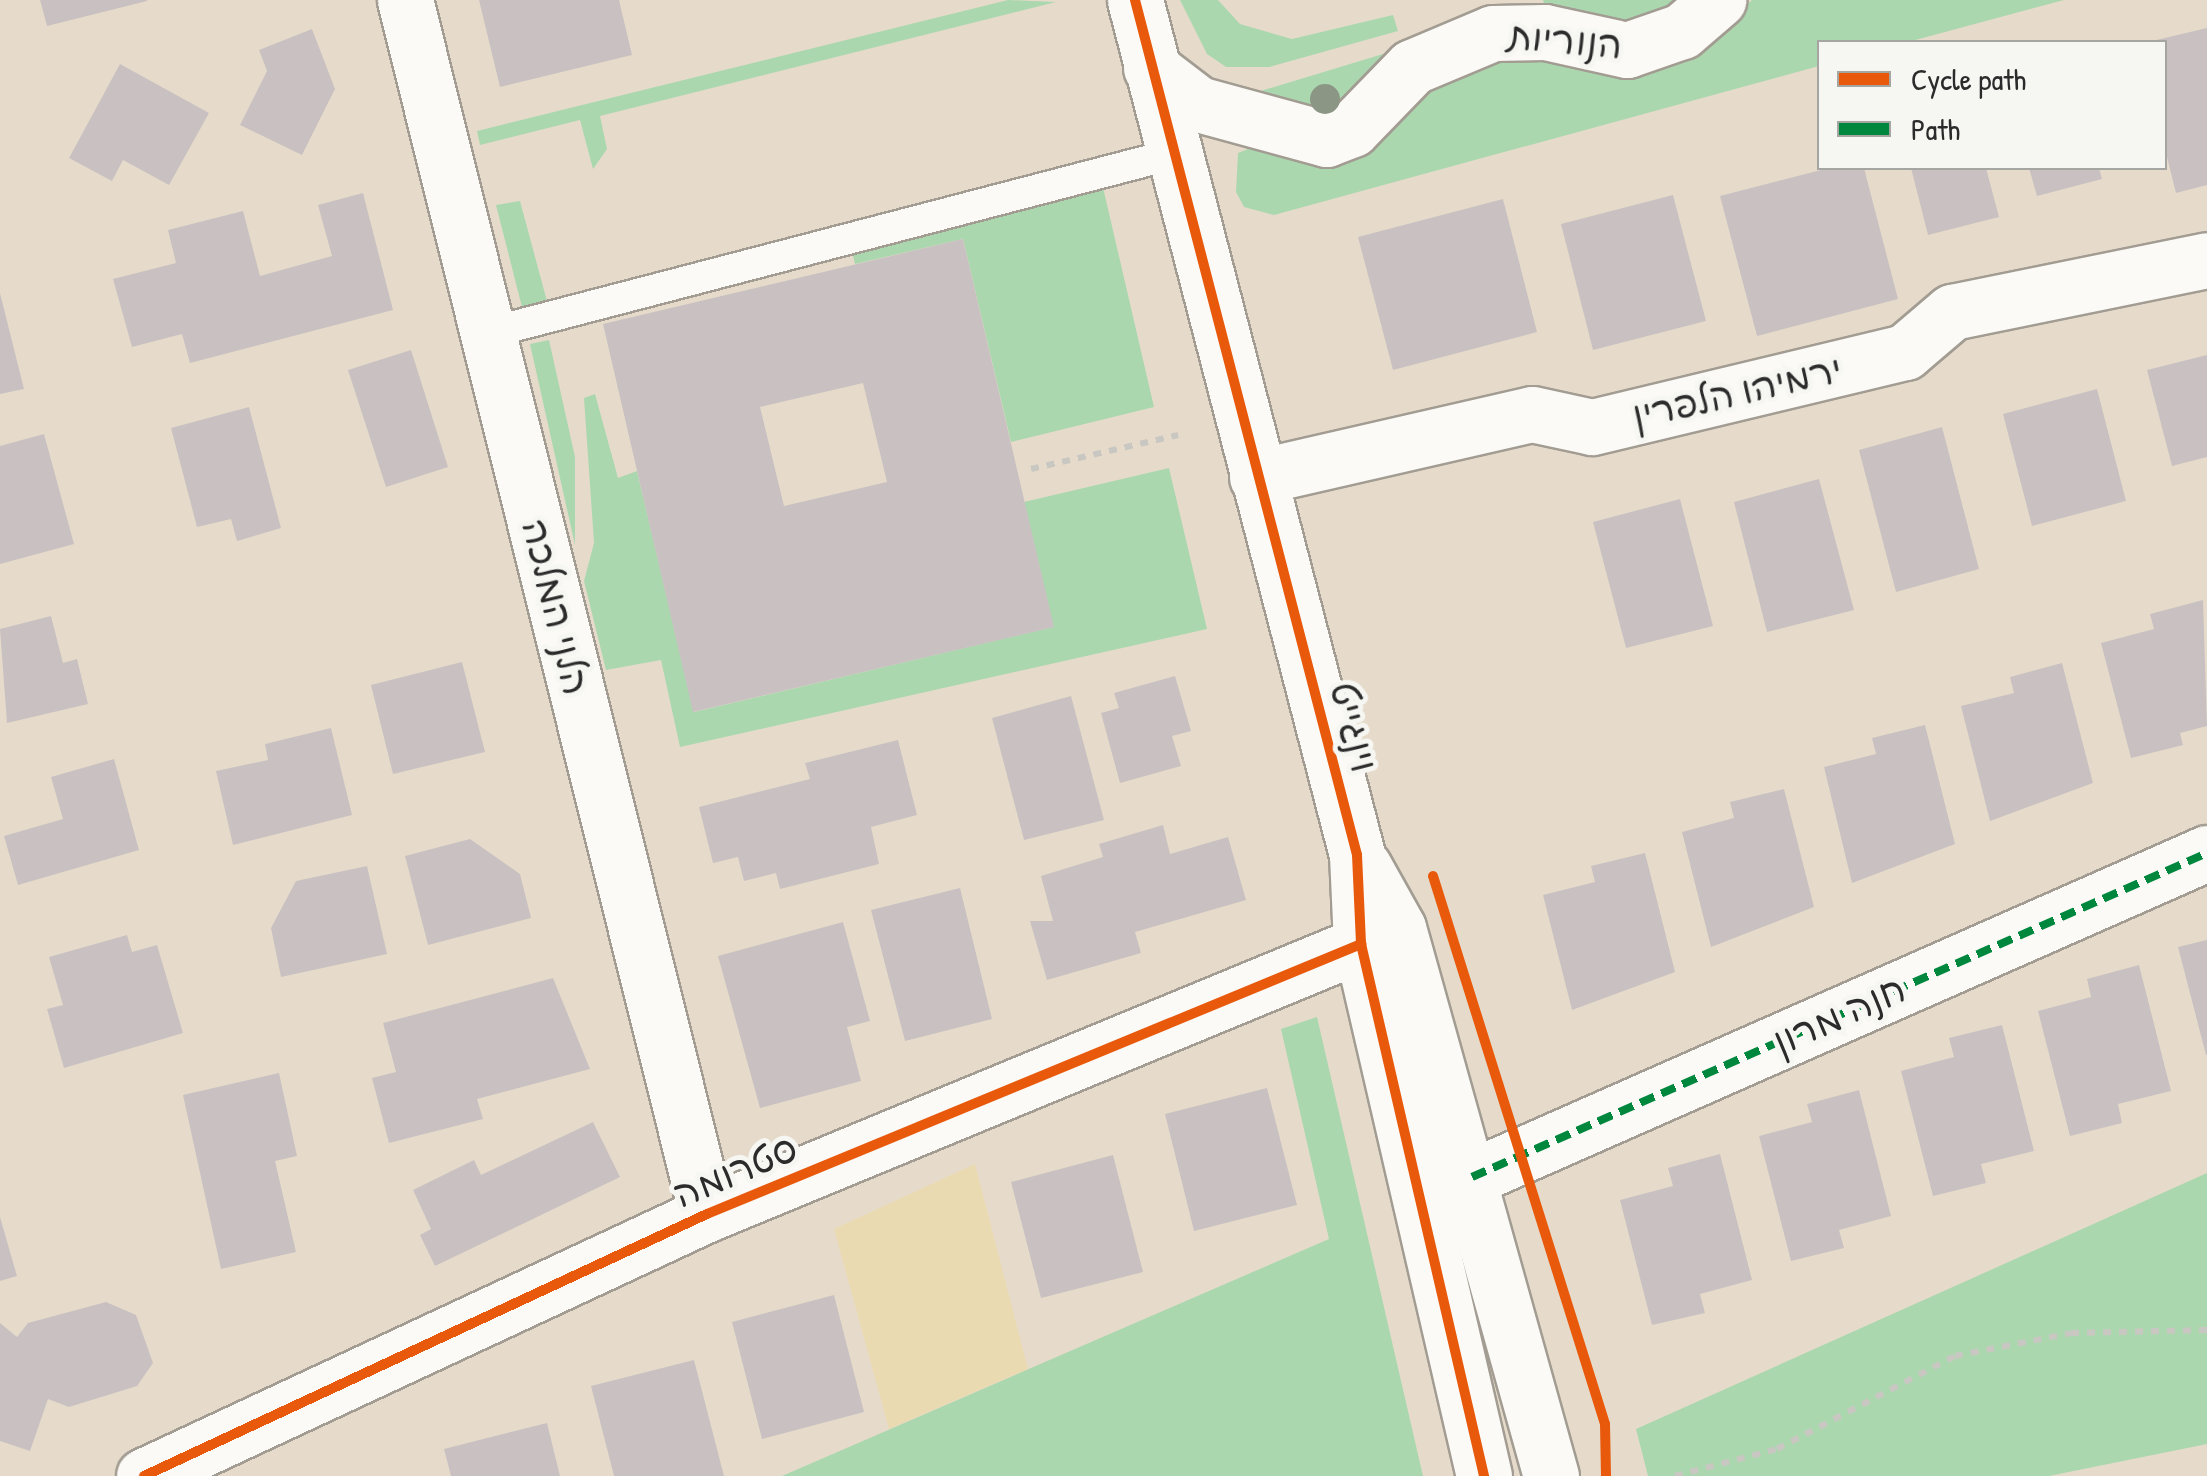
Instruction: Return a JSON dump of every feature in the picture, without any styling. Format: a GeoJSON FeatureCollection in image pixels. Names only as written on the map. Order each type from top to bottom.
{"type":"FeatureCollection","features":[{"type":"Feature","properties":{"kind":"street","name":"הלני המלכה"},"geometry":{"type":"LineString","coordinates":[[405,0],[707,1214]]}},
{"type":"Feature","properties":{"kind":"street","name":"וינגייט"},"geometry":{"type":"LineString","coordinates":[[1135,0],[1358,855],[1361,944],[1484,1476]]}},
{"type":"Feature","properties":{"kind":"street","name":"הנוריות"},"geometry":{"type":"LineString","coordinates":[[1151,68],[1198,104],[1326,139],[1352,129],[1412,66],[1493,32],[1627,50],[1682,31],[1718,0]]}},
{"type":"Feature","properties":{"kind":"street","name":"ירמיהו הלפרין"},"geometry":{"type":"LineString","coordinates":[[1257,477],[1532,414],[1592,426],[1905,352],[1952,312],[2207,260]]}},
{"type":"Feature","properties":{"kind":"street","name":"חנה מרון"},"geometry":{"type":"LineString","coordinates":[[1472,1177],[2207,853]]}},
{"type":"Feature","properties":{"kind":"street","name":"וינגייט"},"geometry":{"type":"LineString","coordinates":[[1358,855],[1398,928],[1472,1177],[1550,1476]]}},
{"type":"Feature","properties":{"kind":"street","name":"סטרומה"},"geometry":{"type":"LineString","coordinates":[[144,1476],[707,1214],[1361,944]]}},
{"type":"Feature","properties":{"kind":"lane"},"geometry":{"type":"LineString","coordinates":[[488,333],[1174,154]]}},
{"type":"Feature","properties":{"kind":"path"},"geometry":{"type":"LineString","coordinates":[[1031,468],[1178,435]]}},
{"type":"Feature","properties":{"kind":"path"},"geometry":{"type":"LineString","coordinates":[[1674,1476],[1777,1449],[1954,1356],[2057,1335],[2207,1330]]}},
{"type":"Feature","properties":{"kind":"green space"},"geometry":{"type":"Polygon","coordinates":[[[1008,0],[1056,2],[600,116],[607,149],[593,169],[580,120],[480,145],[477,131],[1008,0]]]}},
{"type":"Feature","properties":{"kind":"green space"},"geometry":{"type":"Polygon","coordinates":[[[1180,0],[1218,0],[1240,24],[1292,39],[1393,15],[1398,31],[1269,67],[1226,67],[1207,54],[1180,0]]]}},
{"type":"Feature","properties":{"kind":"green space"},"geometry":{"type":"Polygon","coordinates":[[[1543,0],[1692,0],[1634,30],[1546,11],[1543,0]]]}},
{"type":"Feature","properties":{"kind":"green space"},"geometry":{"type":"Polygon","coordinates":[[[1752,0],[2064,0],[1915,40],[1817,40],[1817,67],[1274,215],[1244,207],[1236,192],[1238,153],[1458,64],[1711,38],[1752,0]]]}},
{"type":"Feature","properties":{"kind":"green space"},"geometry":{"type":"Polygon","coordinates":[[[1383,54],[1390,54],[1340,116],[1254,93],[1383,54]]]}},
{"type":"Feature","properties":{"kind":"green space"},"geometry":{"type":"Polygon","coordinates":[[[1102,183],[1154,407],[1011,442],[963,239],[855,264],[850,243],[1102,183]]]}},
{"type":"Feature","properties":{"kind":"green space"},"geometry":{"type":"Polygon","coordinates":[[[520,201],[548,305],[523,311],[496,205],[520,201]]]}},
{"type":"Feature","properties":{"kind":"green space"},"geometry":{"type":"Polygon","coordinates":[[[549,340],[575,457],[575,545],[530,344],[549,340]]]}},
{"type":"Feature","properties":{"kind":"green space"},"geometry":{"type":"Polygon","coordinates":[[[595,394],[618,478],[637,471],[694,712],[1053,627],[1024,502],[1169,468],[1207,629],[680,747],[661,660],[606,670],[584,581],[594,543],[584,398],[595,394]]]}},
{"type":"Feature","properties":{"kind":"green space"},"geometry":{"type":"Polygon","coordinates":[[[1317,1017],[1423,1476],[782,1476],[1329,1239],[1281,1029],[1317,1017]]]}},
{"type":"Feature","properties":{"kind":"green space"},"geometry":{"type":"Polygon","coordinates":[[[2207,1173],[2207,1444],[2049,1476],[1648,1476],[1636,1429],[2207,1173]]]}},
{"type":"Feature","properties":{"kind":"sand"},"geometry":{"type":"Polygon","coordinates":[[[975,1164],[1028,1369],[889,1429],[834,1229],[975,1164]]]}},
{"type":"Feature","properties":{"kind":"building"},"geometry":{"type":"Polygon","coordinates":[[[40,0],[147,0],[147,1],[47,26],[40,0]]]}},
{"type":"Feature","properties":{"kind":"building"},"geometry":{"type":"Polygon","coordinates":[[[479,0],[619,0],[632,55],[500,87],[479,0]]]}},
{"type":"Feature","properties":{"kind":"building"},"geometry":{"type":"Polygon","coordinates":[[[2207,28],[2207,185],[2176,193],[2167,157],[2167,40],[2156,40],[2207,28]]]}},
{"type":"Feature","properties":{"kind":"building"},"geometry":{"type":"Polygon","coordinates":[[[312,29],[335,89],[302,155],[240,125],[267,71],[259,50],[312,29]]]}},
{"type":"Feature","properties":{"kind":"building"},"geometry":{"type":"Polygon","coordinates":[[[120,64],[209,113],[169,185],[123,160],[112,181],[69,158],[120,64]]]}},
{"type":"Feature","properties":{"kind":"building"},"geometry":{"type":"Polygon","coordinates":[[[1821,170],[1865,170],[1898,299],[1757,336],[1720,196],[1821,170]]]}},
{"type":"Feature","properties":{"kind":"building"},"geometry":{"type":"Polygon","coordinates":[[[1912,170],[1987,170],[1999,217],[1928,235],[1912,170]]]}},
{"type":"Feature","properties":{"kind":"building"},"geometry":{"type":"Polygon","coordinates":[[[2030,170],[2100,170],[2102,179],[2037,196],[2030,170]]]}},
{"type":"Feature","properties":{"kind":"building"},"geometry":{"type":"Polygon","coordinates":[[[363,193],[393,310],[190,363],[182,334],[132,347],[113,279],[176,263],[168,230],[243,211],[260,276],[332,256],[318,205],[363,193]]]}},
{"type":"Feature","properties":{"kind":"building"},"geometry":{"type":"Polygon","coordinates":[[[1673,195],[1706,321],[1593,350],[1561,224],[1673,195]]]}},
{"type":"Feature","properties":{"kind":"building"},"geometry":{"type":"Polygon","coordinates":[[[1503,199],[1537,332],[1393,370],[1358,237],[1503,199]]]}},
{"type":"Feature","properties":{"kind":"building"},"geometry":{"type":"Polygon","coordinates":[[[963,239],[1054,627],[693,712],[603,324],[963,239]],[[863,383],[760,407],[784,506],[887,482],[863,383]]]}},
{"type":"Feature","properties":{"kind":"building"},"geometry":{"type":"Polygon","coordinates":[[[0,293],[24,389],[0,394],[0,293]]]}},
{"type":"Feature","properties":{"kind":"building"},"geometry":{"type":"Polygon","coordinates":[[[411,350],[448,467],[386,487],[348,370],[411,350]]]}},
{"type":"Feature","properties":{"kind":"building"},"geometry":{"type":"Polygon","coordinates":[[[2207,355],[2207,457],[2172,466],[2147,370],[2207,355]]]}},
{"type":"Feature","properties":{"kind":"building"},"geometry":{"type":"Polygon","coordinates":[[[2097,389],[2126,501],[2032,526],[2003,414],[2097,389]]]}},
{"type":"Feature","properties":{"kind":"building"},"geometry":{"type":"Polygon","coordinates":[[[249,407],[281,528],[237,541],[231,519],[197,527],[171,428],[249,407]]]}},
{"type":"Feature","properties":{"kind":"building"},"geometry":{"type":"Polygon","coordinates":[[[1942,427],[1979,569],[1896,592],[1859,450],[1942,427]]]}},
{"type":"Feature","properties":{"kind":"building"},"geometry":{"type":"Polygon","coordinates":[[[44,434],[74,544],[0,564],[0,446],[44,434]]]}},
{"type":"Feature","properties":{"kind":"building"},"geometry":{"type":"Polygon","coordinates":[[[1819,479],[1854,610],[1767,632],[1734,502],[1819,479]]]}},
{"type":"Feature","properties":{"kind":"building"},"geometry":{"type":"Polygon","coordinates":[[[1680,499],[1713,626],[1626,648],[1593,522],[1680,499]]]}},
{"type":"Feature","properties":{"kind":"building"},"geometry":{"type":"Polygon","coordinates":[[[2203,600],[2207,726],[2180,733],[2183,745],[2131,758],[2101,643],[2154,629],[2150,614],[2203,600]]]}},
{"type":"Feature","properties":{"kind":"building"},"geometry":{"type":"Polygon","coordinates":[[[51,616],[63,663],[77,659],[88,704],[7,723],[0,629],[51,616]]]}},
{"type":"Feature","properties":{"kind":"building"},"geometry":{"type":"Polygon","coordinates":[[[462,662],[485,752],[393,774],[371,685],[462,662]]]}},
{"type":"Feature","properties":{"kind":"building"},"geometry":{"type":"Polygon","coordinates":[[[2062,663],[2093,783],[1990,821],[1961,706],[2014,693],[2010,677],[2062,663]]]}},
{"type":"Feature","properties":{"kind":"building"},"geometry":{"type":"Polygon","coordinates":[[[1175,676],[1191,731],[1172,736],[1181,766],[1120,783],[1101,713],[1119,708],[1114,693],[1175,676]]]}},
{"type":"Feature","properties":{"kind":"building"},"geometry":{"type":"Polygon","coordinates":[[[1071,696],[1104,820],[1024,840],[992,718],[1071,696]]]}},
{"type":"Feature","properties":{"kind":"building"},"geometry":{"type":"Polygon","coordinates":[[[1925,725],[1955,844],[1852,883],[1824,767],[1876,754],[1872,738],[1925,725]]]}},
{"type":"Feature","properties":{"kind":"building"},"geometry":{"type":"Polygon","coordinates":[[[331,728],[352,815],[233,845],[216,771],[268,760],[265,744],[331,728]]]}},
{"type":"Feature","properties":{"kind":"building"},"geometry":{"type":"Polygon","coordinates":[[[898,740],[917,815],[871,827],[879,864],[780,889],[776,873],[744,881],[738,857],[713,863],[699,807],[810,779],[805,763],[898,740]]]}},
{"type":"Feature","properties":{"kind":"building"},"geometry":{"type":"Polygon","coordinates":[[[114,759],[139,850],[18,885],[4,836],[63,819],[51,777],[114,759]]]}},
{"type":"Feature","properties":{"kind":"building"},"geometry":{"type":"Polygon","coordinates":[[[1784,789],[1814,907],[1711,947],[1682,832],[1734,818],[1730,802],[1784,789]]]}},
{"type":"Feature","properties":{"kind":"building"},"geometry":{"type":"Polygon","coordinates":[[[1163,825],[1170,854],[1228,837],[1246,900],[1135,932],[1141,953],[1047,980],[1030,921],[1053,921],[1041,876],[1103,857],[1099,844],[1163,825]]]}},
{"type":"Feature","properties":{"kind":"building"},"geometry":{"type":"Polygon","coordinates":[[[470,839],[520,874],[531,918],[428,945],[405,856],[470,839]]]}},
{"type":"Feature","properties":{"kind":"building"},"geometry":{"type":"Polygon","coordinates":[[[1645,853],[1675,972],[1572,1010],[1543,895],[1595,882],[1591,866],[1645,853]]]}},
{"type":"Feature","properties":{"kind":"building"},"geometry":{"type":"Polygon","coordinates":[[[367,866],[387,954],[281,977],[271,928],[296,881],[367,866]]]}},
{"type":"Feature","properties":{"kind":"building"},"geometry":{"type":"Polygon","coordinates":[[[960,888],[992,1019],[905,1041],[871,910],[960,888]]]}},
{"type":"Feature","properties":{"kind":"building"},"geometry":{"type":"Polygon","coordinates":[[[843,922],[870,1021],[847,1027],[861,1081],[760,1108],[718,956],[843,922]]]}},
{"type":"Feature","properties":{"kind":"building"},"geometry":{"type":"Polygon","coordinates":[[[127,935],[132,952],[157,945],[183,1033],[64,1068],[47,1009],[63,1005],[49,957],[127,935]]]}},
{"type":"Feature","properties":{"kind":"building"},"geometry":{"type":"Polygon","coordinates":[[[2207,940],[2207,1055],[2206,1055],[2178,947],[2207,940]]]}},
{"type":"Feature","properties":{"kind":"building"},"geometry":{"type":"Polygon","coordinates":[[[2139,965],[2171,1091],[2118,1104],[2122,1123],[2070,1136],[2038,1011],[2091,997],[2087,979],[2139,965]]]}},
{"type":"Feature","properties":{"kind":"building"},"geometry":{"type":"Polygon","coordinates":[[[553,978],[590,1069],[477,1099],[483,1119],[389,1143],[372,1078],[396,1072],[383,1023],[553,978]]]}},
{"type":"Feature","properties":{"kind":"building"},"geometry":{"type":"Polygon","coordinates":[[[2002,1025],[2034,1151],[1981,1164],[1986,1183],[1933,1196],[1901,1071],[1954,1057],[1949,1038],[2002,1025]]]}},
{"type":"Feature","properties":{"kind":"building"},"geometry":{"type":"Polygon","coordinates":[[[279,1073],[297,1156],[275,1161],[296,1252],[221,1269],[183,1095],[279,1073]]]}},
{"type":"Feature","properties":{"kind":"building"},"geometry":{"type":"Polygon","coordinates":[[[1267,1088],[1297,1205],[1194,1231],[1165,1114],[1267,1088]]]}},
{"type":"Feature","properties":{"kind":"building"},"geometry":{"type":"Polygon","coordinates":[[[1859,1090],[1891,1216],[1839,1230],[1844,1248],[1791,1261],[1759,1136],[1812,1122],[1807,1104],[1859,1090]]]}},
{"type":"Feature","properties":{"kind":"building"},"geometry":{"type":"Polygon","coordinates":[[[593,1122],[620,1177],[435,1266],[420,1235],[431,1229],[413,1190],[474,1160],[481,1175],[593,1122]]]}},
{"type":"Feature","properties":{"kind":"building"},"geometry":{"type":"Polygon","coordinates":[[[1720,1154],[1752,1280],[1700,1294],[1705,1313],[1652,1325],[1620,1200],[1673,1186],[1668,1168],[1720,1154]]]}},
{"type":"Feature","properties":{"kind":"building"},"geometry":{"type":"Polygon","coordinates":[[[1113,1155],[1143,1272],[1041,1298],[1011,1182],[1113,1155]]]}},
{"type":"Feature","properties":{"kind":"building"},"geometry":{"type":"Polygon","coordinates":[[[0,1217],[17,1276],[0,1281],[0,1217]]]}},
{"type":"Feature","properties":{"kind":"building"},"geometry":{"type":"Polygon","coordinates":[[[834,1295],[864,1412],[762,1439],[732,1322],[834,1295]]]}},
{"type":"Feature","properties":{"kind":"building"},"geometry":{"type":"Polygon","coordinates":[[[106,1302],[136,1315],[153,1363],[137,1386],[69,1407],[48,1399],[30,1451],[0,1441],[0,1323],[17,1337],[28,1323],[106,1302]]]}},
{"type":"Feature","properties":{"kind":"building"},"geometry":{"type":"Polygon","coordinates":[[[694,1360],[724,1476],[614,1476],[591,1386],[694,1360]]]}},
{"type":"Feature","properties":{"kind":"building"},"geometry":{"type":"Polygon","coordinates":[[[547,1423],[560,1476],[451,1476],[444,1449],[547,1423]]]}},
{"type":"Feature","properties":{"kind":"marked path"},"geometry":{"type":"LineString","coordinates":[[1472,1177],[2207,853]]}},
{"type":"Feature","properties":{"kind":"cycle path"},"geometry":{"type":"LineString","coordinates":[[1135,0],[1357,855],[1361,944],[1484,1476]]}},
{"type":"Feature","properties":{"kind":"cycle path"},"geometry":{"type":"LineString","coordinates":[[1433,876],[1605,1424],[1606,1476]]}},
{"type":"Feature","properties":{"kind":"cycle path"},"geometry":{"type":"LineString","coordinates":[[144,1476],[707,1214],[1361,944]]}}]}
